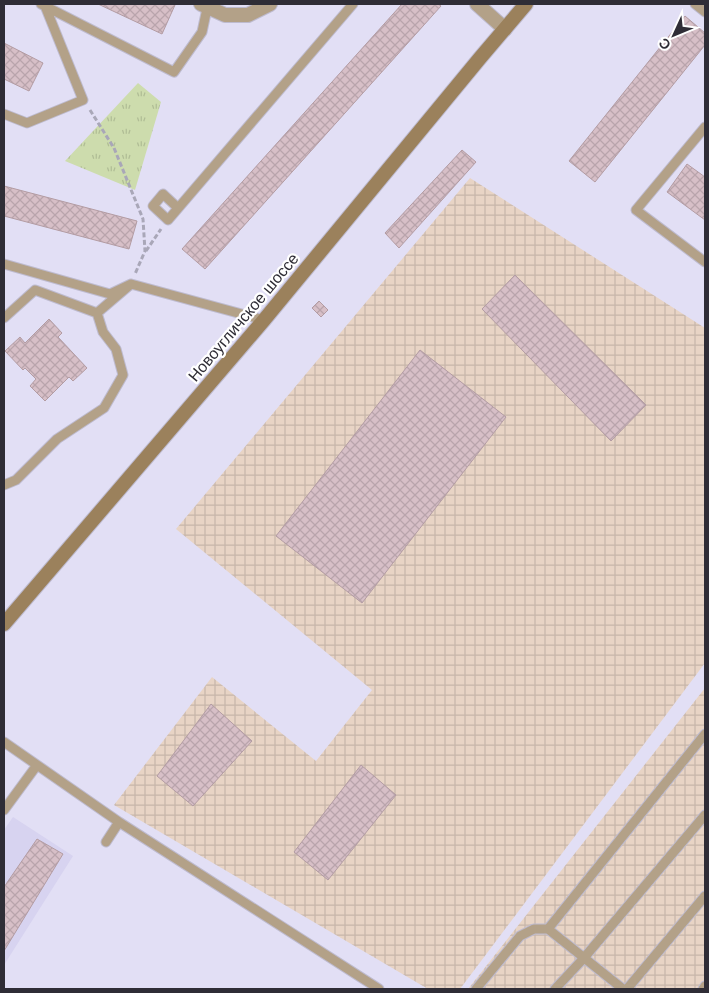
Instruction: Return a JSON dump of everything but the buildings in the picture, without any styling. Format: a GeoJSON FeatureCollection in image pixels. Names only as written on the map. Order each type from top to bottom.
{"type":"FeatureCollection","features":[{"type":"Feature","properties":{"kind":"main road","name":"Новоугличское шоссе"},"geometry":{"type":"LineString","coordinates":[[4,624],[264,320],[526,4]]}},
{"type":"Feature","properties":{"kind":"street"},"geometry":{"type":"LineString","coordinates":[[205,5],[225,15],[248,15],[270,4]]}},
{"type":"Feature","properties":{"kind":"street"},"geometry":{"type":"LineString","coordinates":[[476,4],[505,29]]}},
{"type":"Feature","properties":{"kind":"lane"},"geometry":{"type":"LineString","coordinates":[[178,208],[163,194],[153,206],[168,220],[353,4]]}},
{"type":"Feature","properties":{"kind":"lane"},"geometry":{"type":"LineString","coordinates":[[695,4],[705,12]]}},
{"type":"Feature","properties":{"kind":"lane"},"geometry":{"type":"LineString","coordinates":[[43,5],[174,72],[202,32],[205,5]]}},
{"type":"Feature","properties":{"kind":"lane"},"geometry":{"type":"LineString","coordinates":[[4,114],[27,123],[83,100],[43,5]]}},
{"type":"Feature","properties":{"kind":"lane"},"geometry":{"type":"LineString","coordinates":[[705,127],[636,210],[705,262]]}},
{"type":"Feature","properties":{"kind":"lane"},"geometry":{"type":"LineString","coordinates":[[4,264],[110,294],[131,284],[264,320]]}},
{"type":"Feature","properties":{"kind":"lane"},"geometry":{"type":"LineString","coordinates":[[97,313],[131,284]]}},
{"type":"Feature","properties":{"kind":"lane"},"geometry":{"type":"LineString","coordinates":[[4,318],[35,290],[97,313]]}},
{"type":"Feature","properties":{"kind":"lane"},"geometry":{"type":"LineString","coordinates":[[4,486],[16,480],[57,439],[104,408],[123,375],[116,349],[102,332],[97,313]]}},
{"type":"Feature","properties":{"kind":"lane"},"geometry":{"type":"LineString","coordinates":[[548,929],[705,734]]}},
{"type":"Feature","properties":{"kind":"lane"},"geometry":{"type":"LineString","coordinates":[[4,742],[119,822],[380,989]]}},
{"type":"Feature","properties":{"kind":"lane"},"geometry":{"type":"LineString","coordinates":[[4,810],[37,765]]}},
{"type":"Feature","properties":{"kind":"lane"},"geometry":{"type":"LineString","coordinates":[[555,989],[583,959],[705,815]]}},
{"type":"Feature","properties":{"kind":"lane"},"geometry":{"type":"LineString","coordinates":[[106,842],[119,822]]}},
{"type":"Feature","properties":{"kind":"lane"},"geometry":{"type":"LineString","coordinates":[[476,989],[520,936],[534,929],[548,929],[583,959],[625,989],[705,896]]}},
{"type":"Feature","properties":{"kind":"path"},"geometry":{"type":"LineString","coordinates":[[83,100],[114,148],[143,219],[145,251]]}},
{"type":"Feature","properties":{"kind":"path"},"geometry":{"type":"LineString","coordinates":[[131,284],[145,251],[168,220]]}},
{"type":"Feature","properties":{"kind":"shaded area"},"geometry":{"type":"Polygon","coordinates":[[[470,178],[705,328],[705,663],[460,989],[428,989],[114,805],[212,677],[316,761],[372,690],[176,529],[470,178]]]}},
{"type":"Feature","properties":{"kind":"shaded area"},"geometry":{"type":"Polygon","coordinates":[[[705,688],[705,989],[468,989],[705,688]]]}},
{"type":"Feature","properties":{"kind":"shaded area"},"geometry":{"type":"Polygon","coordinates":[[[13,817],[73,856],[4,965],[4,830],[13,817]]]}},
{"type":"Feature","properties":{"kind":"green space"},"geometry":{"type":"Polygon","coordinates":[[[138,83],[161,102],[135,190],[65,161],[138,83]]]}}]}
